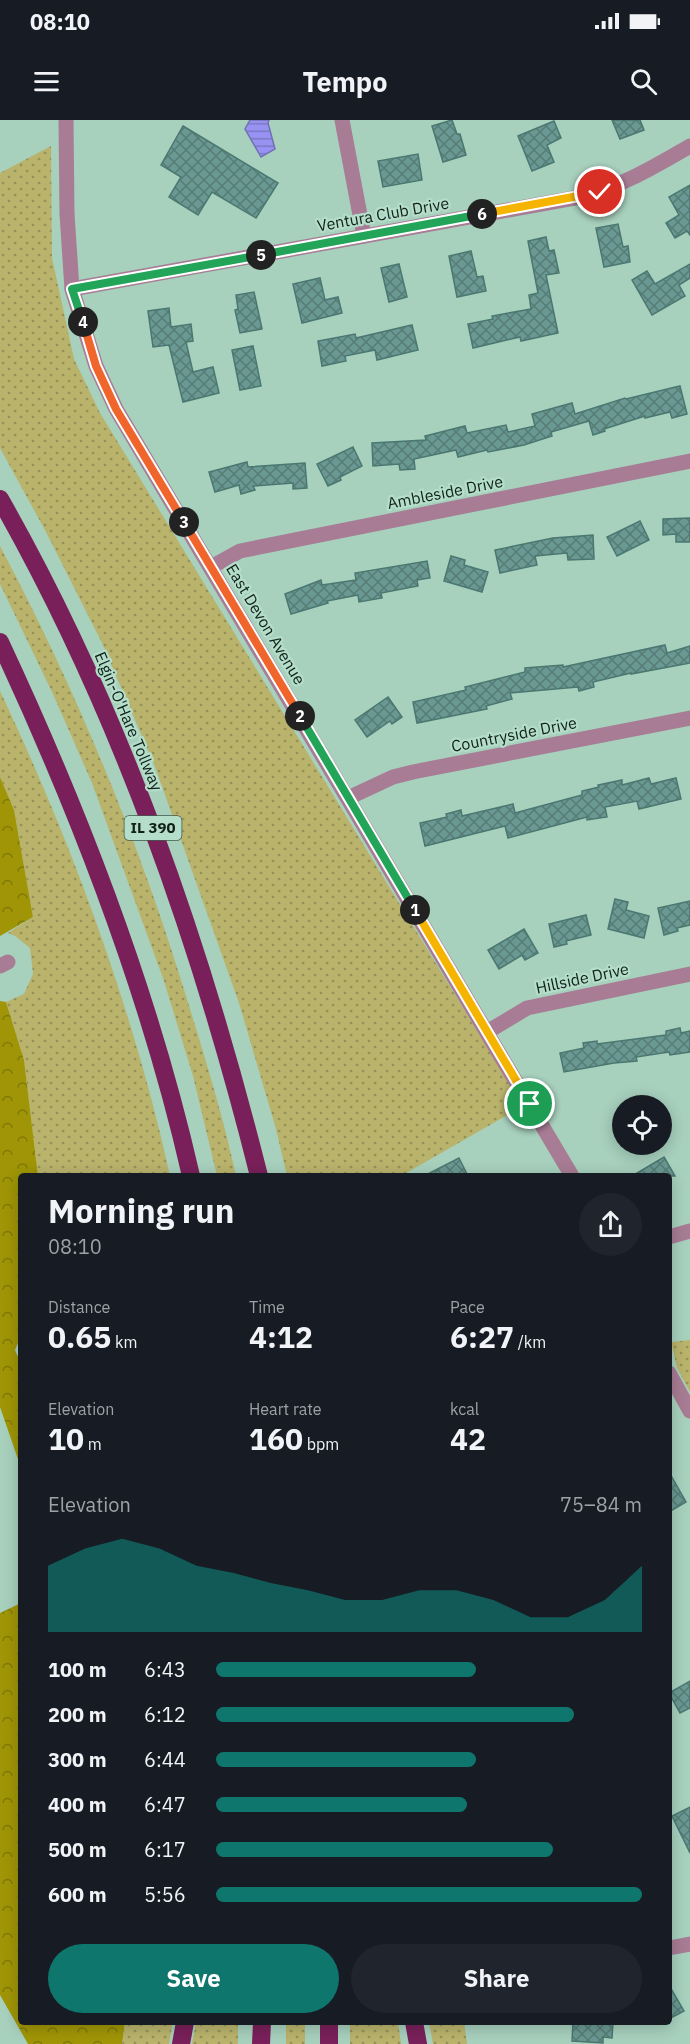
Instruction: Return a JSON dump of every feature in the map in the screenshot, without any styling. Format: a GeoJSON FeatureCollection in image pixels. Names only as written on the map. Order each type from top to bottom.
{"type":"FeatureCollection","features":[{"type":"Feature","properties":{"kind":"highway","name":"Elgin-O'Hare Tollway"},"geometry":{"type":"LineString","coordinates":[[0,499],[75,645],[116,736],[158,841],[213,1004],[258,1173]]}},
{"type":"Feature","properties":{"kind":"highway"},"geometry":{"type":"LineString","coordinates":[[0,642],[76,815],[109,901],[151,1029],[189,1173]]}},
{"type":"Feature","properties":{"kind":"highway"},"geometry":{"type":"LineString","coordinates":[[181,2044],[184,2025]]}},
{"type":"Feature","properties":{"kind":"highway"},"geometry":{"type":"LineString","coordinates":[[261,2025],[261,2044]]}},
{"type":"Feature","properties":{"kind":"highway"},"geometry":{"type":"LineString","coordinates":[[328,2025],[329,2044]]}},
{"type":"Feature","properties":{"kind":"highway"},"geometry":{"type":"LineString","coordinates":[[415,2025],[418,2044]]}},
{"type":"Feature","properties":{"kind":"street","name":"East Devon Avenue"},"geometry":{"type":"LineString","coordinates":[[66,120],[67,214],[72,289],[96,366],[116,409],[570,1173]]}},
{"type":"Feature","properties":{"kind":"street"},"geometry":{"type":"LineString","coordinates":[[342,120],[364,236]]}},
{"type":"Feature","properties":{"kind":"street","name":"Ventura Club Drive"},"geometry":{"type":"LineString","coordinates":[[72,289],[600,192],[636,177],[690,146]]}},
{"type":"Feature","properties":{"kind":"street","name":"Ambleside Drive"},"geometry":{"type":"LineString","coordinates":[[211,567],[240,551],[690,461]]}},
{"type":"Feature","properties":{"kind":"street","name":"Countryside Drive"},"geometry":{"type":"LineString","coordinates":[[348,798],[393,777],[690,718]]}},
{"type":"Feature","properties":{"kind":"street","name":"Hillside Drive"},"geometry":{"type":"LineString","coordinates":[[487,1032],[527,1008],[690,974]]}},
{"type":"Feature","properties":{"kind":"street"},"geometry":{"type":"LineString","coordinates":[[672,1236],[690,1231]]}},
{"type":"Feature","properties":{"kind":"street"},"geometry":{"type":"LineString","coordinates":[[672,1378],[690,1411]]}},
{"type":"Feature","properties":{"kind":"street"},"geometry":{"type":"LineString","coordinates":[[672,1947],[690,1944]]}},
{"type":"Feature","properties":{"kind":"shaded area"},"geometry":{"type":"Polygon","coordinates":[[[250,120],[269,120],[275,149],[261,157],[245,129],[250,120]]]}},
{"type":"Feature","properties":{"kind":"shaded area"},"geometry":{"type":"Polygon","coordinates":[[[51,146],[52,258],[74,359],[100,413],[523,1106],[406,1173],[286,1173],[276,1129],[239,1003],[154,764],[102,643],[45,530],[0,448],[0,173],[51,146]]]}},
{"type":"Feature","properties":{"kind":"shaded area"},"geometry":{"type":"Polygon","coordinates":[[[0,546],[82,715],[129,831],[190,1009],[221,1113],[235,1173],[216,1173],[193,1076],[164,981],[92,783],[53,694],[0,584],[0,546]]]}},
{"type":"Feature","properties":{"kind":"shaded area"},"geometry":{"type":"Polygon","coordinates":[[[0,691],[52,808],[98,929],[138,1052],[169,1173],[38,1173],[24,1060],[6,1002],[24,994],[33,974],[30,948],[8,933],[33,917],[14,810],[0,777],[0,691]]]}},
{"type":"Feature","properties":{"kind":"shaded area"},"geometry":{"type":"Polygon","coordinates":[[[690,1340],[690,1392],[677,1368],[672,1342],[690,1340]]]}},
{"type":"Feature","properties":{"kind":"shaded area"},"geometry":{"type":"Polygon","coordinates":[[[125,2025],[172,2025],[169,2044],[122,2044],[125,2025]]]}},
{"type":"Feature","properties":{"kind":"shaded area"},"geometry":{"type":"Polygon","coordinates":[[[195,2025],[238,2025],[238,2044],[192,2044],[195,2025]]]}},
{"type":"Feature","properties":{"kind":"shaded area"},"geometry":{"type":"Polygon","coordinates":[[[286,2025],[305,2025],[305,2044],[286,2044],[286,2025]]]}},
{"type":"Feature","properties":{"kind":"shaded area"},"geometry":{"type":"Polygon","coordinates":[[[350,2025],[398,2025],[401,2044],[350,2044],[350,2025]]]}},
{"type":"Feature","properties":{"kind":"shaded area"},"geometry":{"type":"Polygon","coordinates":[[[430,2025],[464,2025],[467,2044],[433,2044],[430,2025]]]}},
{"type":"Feature","properties":{"kind":"green space"},"geometry":{"type":"Polygon","coordinates":[[[0,777],[14,810],[33,917],[0,936],[0,777]]]}},
{"type":"Feature","properties":{"kind":"green space"},"geometry":{"type":"Polygon","coordinates":[[[0,1001],[6,1002],[24,1060],[38,1173],[18,1173],[18,1343],[15,1350],[18,1357],[18,1459],[0,1407],[0,1001]]]}},
{"type":"Feature","properties":{"kind":"green space"},"geometry":{"type":"Polygon","coordinates":[[[18,1604],[18,2025],[125,2025],[122,2044],[28,2044],[0,1995],[0,1613],[18,1604]]]}},
{"type":"Feature","properties":{"kind":"building"},"geometry":{"type":"Polygon","coordinates":[[[452,120],[457,134],[460,134],[466,155],[443,162],[432,126],[452,120]]]}},
{"type":"Feature","properties":{"kind":"building"},"geometry":{"type":"Polygon","coordinates":[[[612,120],[640,120],[644,130],[620,139],[612,120]]]}},
{"type":"Feature","properties":{"kind":"building"},"geometry":{"type":"Polygon","coordinates":[[[554,121],[561,138],[547,145],[554,162],[532,171],[518,136],[554,121]]]}},
{"type":"Feature","properties":{"kind":"building"},"geometry":{"type":"Polygon","coordinates":[[[183,126],[278,183],[256,218],[212,192],[198,215],[169,197],[181,177],[161,165],[183,126]]]}},
{"type":"Feature","properties":{"kind":"building"},"geometry":{"type":"Polygon","coordinates":[[[418,154],[422,180],[383,187],[378,161],[418,154]]]}},
{"type":"Feature","properties":{"kind":"building"},"geometry":{"type":"Polygon","coordinates":[[[690,185],[690,235],[687,231],[675,238],[666,223],[679,215],[669,197],[690,185]]]}},
{"type":"Feature","properties":{"kind":"building"},"geometry":{"type":"Polygon","coordinates":[[[618,224],[623,247],[628,246],[630,262],[604,267],[596,228],[618,224]]]}},
{"type":"Feature","properties":{"kind":"building"},"geometry":{"type":"Polygon","coordinates":[[[546,237],[549,251],[554,250],[559,273],[546,275],[558,333],[521,341],[520,337],[473,348],[468,324],[493,319],[492,316],[531,309],[529,295],[538,293],[528,241],[546,237]]]}},
{"type":"Feature","properties":{"kind":"building"},"geometry":{"type":"Polygon","coordinates":[[[471,251],[477,277],[483,276],[486,291],[457,297],[449,256],[471,251]]]}},
{"type":"Feature","properties":{"kind":"building"},"geometry":{"type":"Polygon","coordinates":[[[399,264],[407,297],[389,302],[381,268],[399,264]]]}},
{"type":"Feature","properties":{"kind":"building"},"geometry":{"type":"Polygon","coordinates":[[[690,264],[690,278],[679,285],[685,296],[652,315],[632,280],[647,271],[655,284],[690,264]]]}},
{"type":"Feature","properties":{"kind":"building"},"geometry":{"type":"Polygon","coordinates":[[[320,278],[325,300],[338,297],[342,313],[302,323],[293,284],[320,278]]]}},
{"type":"Feature","properties":{"kind":"building"},"geometry":{"type":"Polygon","coordinates":[[[254,292],[262,329],[240,333],[235,310],[238,309],[236,295],[254,292]]]}},
{"type":"Feature","properties":{"kind":"building"},"geometry":{"type":"Polygon","coordinates":[[[169,308],[171,327],[191,324],[193,341],[186,342],[193,372],[213,367],[219,393],[183,402],[169,345],[153,347],[148,311],[169,308]]]}},
{"type":"Feature","properties":{"kind":"building"},"geometry":{"type":"Polygon","coordinates":[[[412,325],[418,350],[377,360],[375,350],[345,356],[346,361],[322,366],[318,341],[355,334],[356,338],[412,325]]]}},
{"type":"Feature","properties":{"kind":"building"},"geometry":{"type":"Polygon","coordinates":[[[253,346],[261,386],[240,390],[232,350],[253,346]]]}},
{"type":"Feature","properties":{"kind":"building"},"geometry":{"type":"Polygon","coordinates":[[[680,386],[687,414],[672,418],[670,412],[645,418],[645,416],[604,429],[605,431],[593,435],[589,421],[551,432],[552,436],[524,445],[458,457],[456,450],[414,459],[415,469],[400,470],[399,464],[373,466],[372,443],[426,440],[425,436],[465,426],[467,433],[506,425],[508,432],[535,426],[532,414],[572,403],[575,414],[625,398],[680,386]]]}},
{"type":"Feature","properties":{"kind":"building"},"geometry":{"type":"Polygon","coordinates":[[[353,447],[362,466],[328,486],[317,464],[353,447]]]}},
{"type":"Feature","properties":{"kind":"building"},"geometry":{"type":"Polygon","coordinates":[[[247,462],[248,467],[305,463],[307,488],[293,489],[293,483],[253,486],[255,490],[241,494],[239,485],[215,492],[209,472],[247,462]]]}},
{"type":"Feature","properties":{"kind":"building"},"geometry":{"type":"Polygon","coordinates":[[[690,518],[690,542],[676,542],[676,534],[663,535],[663,519],[690,518]]]}},
{"type":"Feature","properties":{"kind":"building"},"geometry":{"type":"Polygon","coordinates":[[[640,521],[649,540],[617,556],[607,537],[640,521]]]}},
{"type":"Feature","properties":{"kind":"building"},"geometry":{"type":"Polygon","coordinates":[[[593,535],[594,559],[568,560],[567,553],[535,556],[537,565],[500,573],[495,550],[553,538],[593,535]]]}},
{"type":"Feature","properties":{"kind":"building"},"geometry":{"type":"Polygon","coordinates":[[[451,556],[465,560],[464,565],[488,572],[482,592],[444,581],[451,556]]]}},
{"type":"Feature","properties":{"kind":"building"},"geometry":{"type":"Polygon","coordinates":[[[427,561],[430,578],[417,580],[418,586],[381,593],[382,598],[359,602],[358,595],[327,601],[328,603],[291,614],[285,594],[321,580],[322,585],[356,580],[355,573],[427,561]]]}},
{"type":"Feature","properties":{"kind":"building"},"geometry":{"type":"Polygon","coordinates":[[[665,645],[667,653],[690,646],[690,663],[593,682],[594,687],[579,691],[578,687],[510,693],[512,699],[486,706],[487,709],[417,723],[413,702],[466,690],[465,687],[525,672],[525,668],[563,665],[563,667],[665,645]]]}},
{"type":"Feature","properties":{"kind":"building"},"geometry":{"type":"Polygon","coordinates":[[[388,697],[402,717],[392,724],[390,721],[367,737],[355,720],[388,697]]]}},
{"type":"Feature","properties":{"kind":"building"},"geometry":{"type":"Polygon","coordinates":[[[649,778],[651,784],[676,778],[681,799],[639,809],[637,801],[605,807],[607,817],[587,820],[587,817],[508,838],[505,826],[425,846],[420,823],[447,817],[446,814],[461,810],[462,816],[513,804],[515,813],[582,795],[582,791],[599,787],[598,785],[622,780],[622,785],[649,778]]]}},
{"type":"Feature","properties":{"kind":"building"},"geometry":{"type":"Polygon","coordinates":[[[615,899],[628,902],[626,910],[649,916],[644,938],[608,929],[615,899]]]}},
{"type":"Feature","properties":{"kind":"building"},"geometry":{"type":"Polygon","coordinates":[[[690,901],[690,925],[677,928],[678,931],[664,935],[658,908],[690,901]]]}},
{"type":"Feature","properties":{"kind":"building"},"geometry":{"type":"Polygon","coordinates":[[[586,915],[591,935],[566,941],[567,944],[554,947],[549,924],[586,915]]]}},
{"type":"Feature","properties":{"kind":"building"},"geometry":{"type":"Polygon","coordinates":[[[524,929],[538,953],[525,960],[522,955],[499,969],[488,950],[524,929]]]}},
{"type":"Feature","properties":{"kind":"building"},"geometry":{"type":"Polygon","coordinates":[[[680,1028],[681,1033],[690,1031],[690,1052],[670,1055],[669,1052],[636,1057],[637,1061],[564,1072],[560,1053],[584,1048],[583,1043],[597,1041],[597,1044],[666,1035],[666,1031],[680,1028]]]}},
{"type":"Feature","properties":{"kind":"building"},"geometry":{"type":"Polygon","coordinates":[[[664,1157],[675,1176],[672,1176],[672,1173],[637,1173],[664,1157]]]}},
{"type":"Feature","properties":{"kind":"building"},"geometry":{"type":"Polygon","coordinates":[[[459,1158],[466,1173],[430,1173],[459,1158]]]}},
{"type":"Feature","properties":{"kind":"building"},"geometry":{"type":"Polygon","coordinates":[[[672,1477],[686,1502],[672,1510],[672,1477]]]}},
{"type":"Feature","properties":{"kind":"building"},"geometry":{"type":"Polygon","coordinates":[[[690,1681],[690,1708],[680,1713],[672,1698],[672,1691],[690,1681]]]}},
{"type":"Feature","properties":{"kind":"building"},"geometry":{"type":"Polygon","coordinates":[[[690,1807],[690,1853],[672,1816],[690,1807]]]}},
{"type":"Feature","properties":{"kind":"building"},"geometry":{"type":"Polygon","coordinates":[[[672,1990],[684,2011],[672,2017],[672,1990]]]}},
{"type":"Feature","properties":{"kind":"building"},"geometry":{"type":"Polygon","coordinates":[[[573,2025],[613,2025],[612,2038],[603,2037],[603,2043],[572,2041],[573,2025]]]}},
{"type":"Feature","properties":{"kind":"route"},"geometry":{"type":"LineString","coordinates":[[530,1104],[116,409],[96,366],[72,289],[600,192]]}}]}
